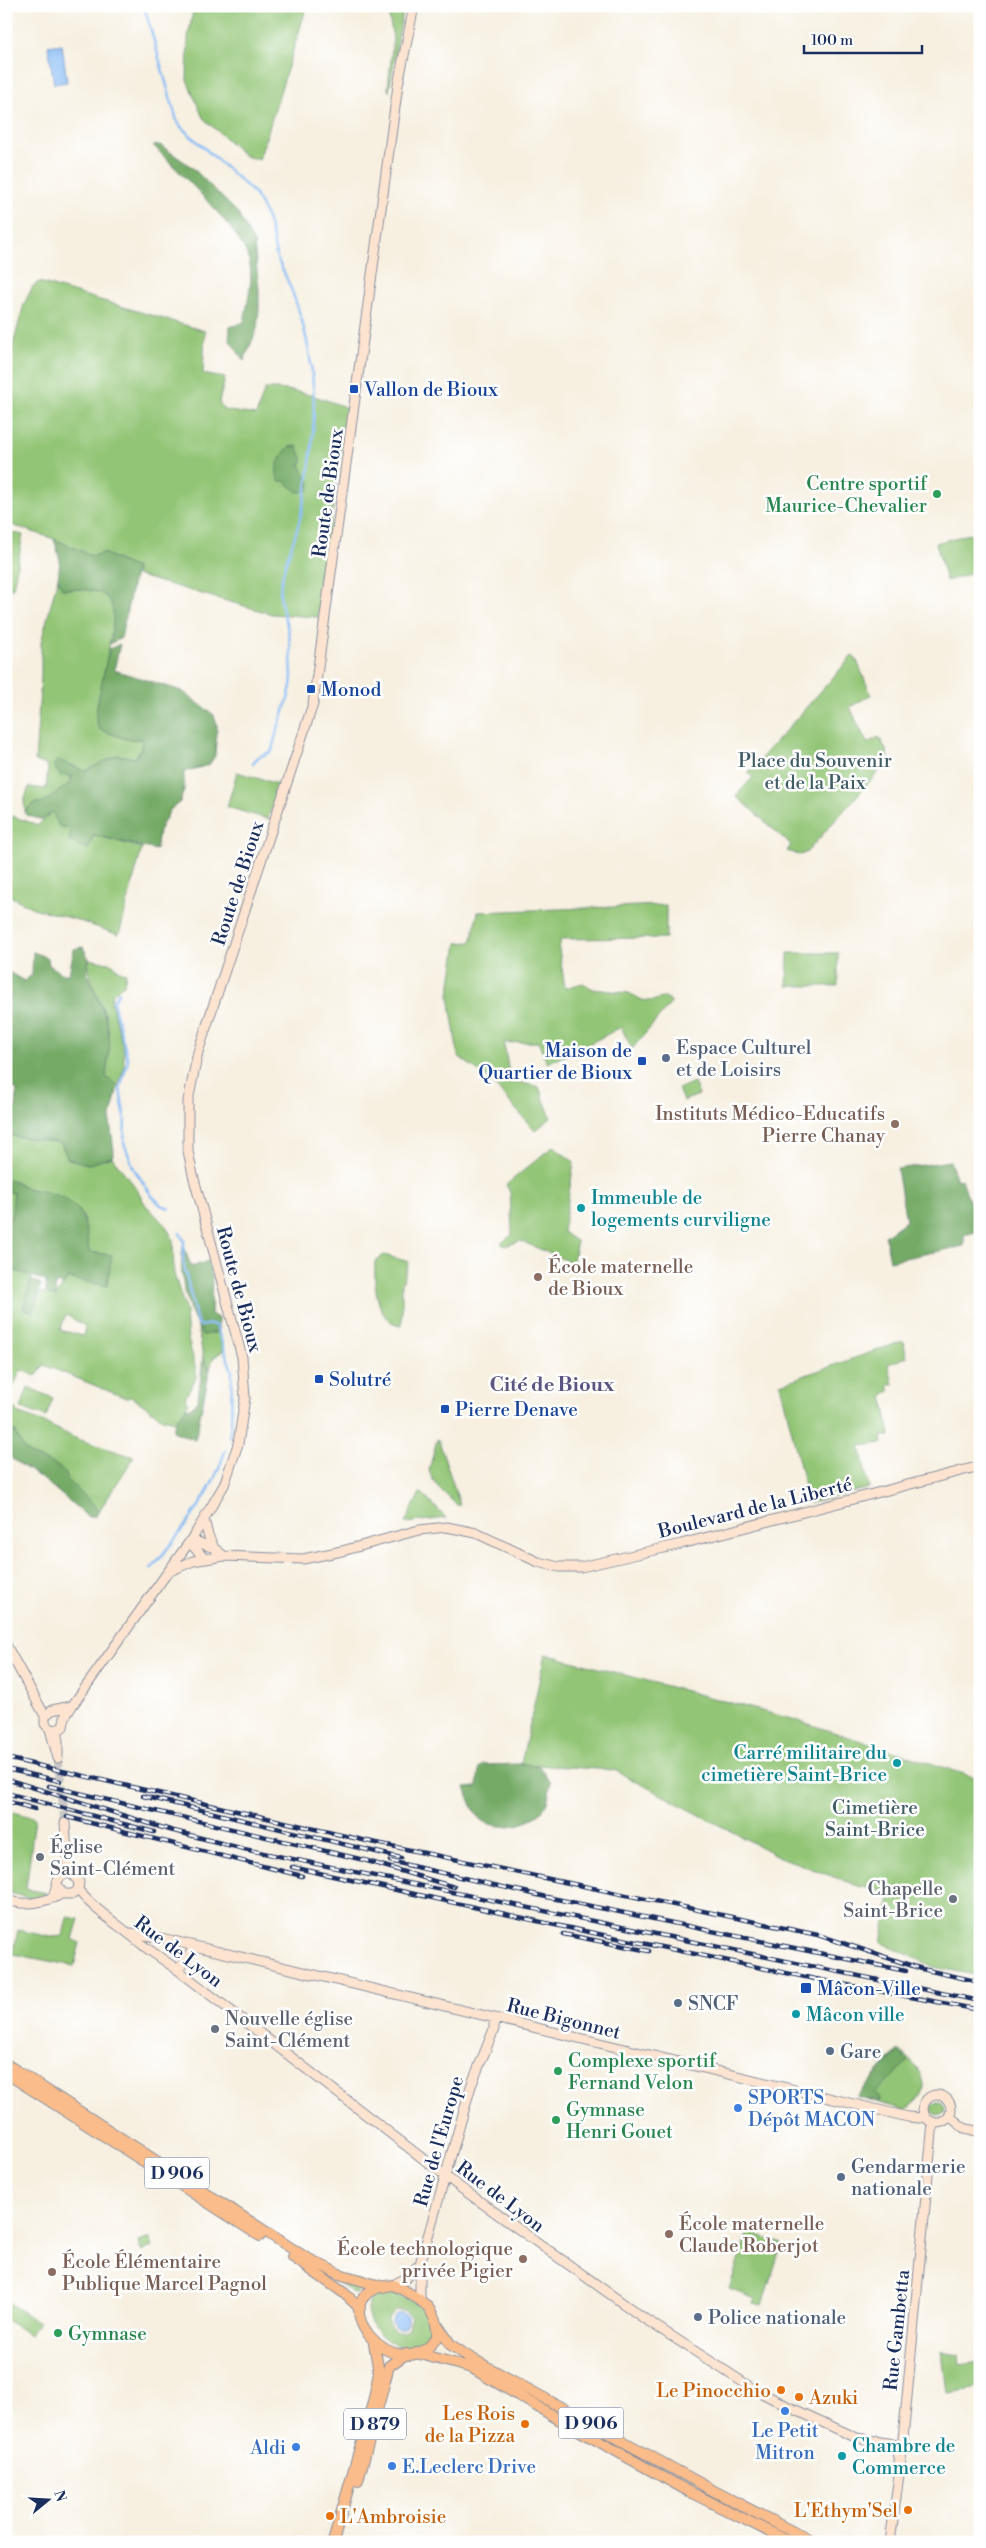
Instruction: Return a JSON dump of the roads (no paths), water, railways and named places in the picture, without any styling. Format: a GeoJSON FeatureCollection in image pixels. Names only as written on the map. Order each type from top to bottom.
{"type":"FeatureCollection","features":[{"type":"Feature","properties":{"kind":"main road","name":"Route de Bioux"},"geometry":{"type":"LineString","coordinates":[[55,1713],[72,1706],[170,1572],[224,1485],[238,1444],[244,1414],[245,1384],[239,1343],[193,1175],[188,1133],[189,1094],[207,1024],[313,704],[398,85],[416,6]]}},
{"type":"Feature","properties":{"kind":"main road","name":"Boulevard de la Liberté"},"geometry":{"type":"LineString","coordinates":[[170,1572],[204,1558],[224,1556],[303,1559],[342,1551],[419,1530],[447,1527],[476,1533],[538,1562],[559,1567],[592,1565],[980,1466]]}},
{"type":"Feature","properties":{"kind":"main road"},"geometry":{"type":"LineString","coordinates":[[204,1519],[214,1548]]}},
{"type":"Feature","properties":{"kind":"main road"},"geometry":{"type":"LineString","coordinates":[[191,1541],[214,1548],[224,1556]]}},
{"type":"Feature","properties":{"kind":"main road"},"geometry":{"type":"LineString","coordinates":[[191,1541],[204,1558]]}},
{"type":"Feature","properties":{"kind":"main road"},"geometry":{"type":"LineString","coordinates":[[6,1645],[34,1696],[55,1713],[64,1725],[54,1730],[45,1724],[55,1713]]}},
{"type":"Feature","properties":{"kind":"main road"},"geometry":{"type":"LineString","coordinates":[[65,1823],[68,1873]]}},
{"type":"Feature","properties":{"kind":"main road"},"geometry":{"type":"LineString","coordinates":[[6,1900],[33,1904],[53,1898],[60,1890],[60,1877],[68,1873]]}},
{"type":"Feature","properties":{"kind":"main road"},"geometry":{"type":"LineString","coordinates":[[60,1890],[73,1894],[78,1890],[78,1879],[68,1873]]}},
{"type":"Feature","properties":{"kind":"main road","name":"Rue de Lyon"},"geometry":{"type":"LineString","coordinates":[[78,1890],[90,1904],[108,1919],[132,1933],[145,1947],[178,1970],[444,2174],[576,2271],[752,2388],[856,2438],[887,2442]]}},
{"type":"Feature","properties":{"kind":"main road","name":"Rue Bigonnet"},"geometry":{"type":"LineString","coordinates":[[132,1933],[153,1936],[908,2117],[920,2118],[924,2114]]}},
{"type":"Feature","properties":{"kind":"main road"},"geometry":{"type":"LineString","coordinates":[[145,1947],[153,1936]]}},
{"type":"Feature","properties":{"kind":"main road"},"geometry":{"type":"LineString","coordinates":[[178,1970],[195,1947]]}},
{"type":"Feature","properties":{"kind":"main road","name":"Rue de l'Europe"},"geometry":{"type":"LineString","coordinates":[[420,2299],[420,2264],[444,2174],[471,2086],[494,2029],[494,2018]]}},
{"type":"Feature","properties":{"kind":"main road"},"geometry":{"type":"LineString","coordinates":[[494,2029],[511,2024],[531,2026]]}},
{"type":"Feature","properties":{"kind":"main road","name":"D 906"},"geometry":{"type":"LineString","coordinates":[[6,2064],[305,2257],[339,2274],[388,2286]]}},
{"type":"Feature","properties":{"kind":"main road","name":"D 906"},"geometry":{"type":"LineString","coordinates":[[6,2074],[302,2263],[344,2293],[360,2308]]}},
{"type":"Feature","properties":{"kind":"main road"},"geometry":{"type":"LineString","coordinates":[[932,2096],[940,2096],[945,2098],[950,2106],[949,2116],[943,2121],[933,2122],[924,2114],[923,2107],[932,2096]]}},
{"type":"Feature","properties":{"kind":"main road"},"geometry":{"type":"LineString","coordinates":[[949,2116],[964,2128],[980,2132]]}},
{"type":"Feature","properties":{"kind":"main road","name":"Rue Gambetta"},"geometry":{"type":"LineString","coordinates":[[890,2542],[900,2464],[933,2122]]}},
{"type":"Feature","properties":{"kind":"main road"},"geometry":{"type":"LineString","coordinates":[[388,2286],[420,2299],[433,2312],[438,2326],[437,2337],[425,2351],[411,2354],[392,2352],[374,2343],[362,2326],[360,2308],[367,2294],[406,2278],[420,2264]]}},
{"type":"Feature","properties":{"kind":"main road","name":"D 906"},"geometry":{"type":"LineString","coordinates":[[438,2326],[451,2345],[469,2357],[714,2491],[813,2542]]}},
{"type":"Feature","properties":{"kind":"main road","name":"D 879"},"geometry":{"type":"LineString","coordinates":[[339,2542],[379,2373],[374,2343]]}},
{"type":"Feature","properties":{"kind":"main road","name":"D 906"},"geometry":{"type":"LineString","coordinates":[[411,2354],[472,2368],[560,2420],[690,2492],[790,2542]]}},
{"type":"Feature","properties":{"kind":"main road","name":"D 879"},"geometry":{"type":"LineString","coordinates":[[333,2542],[371,2436],[385,2377],[390,2366],[411,2354]]}},
{"type":"Feature","properties":{"kind":"main road"},"geometry":{"type":"LineString","coordinates":[[887,2442],[902,2434]]}},
{"type":"Feature","properties":{"kind":"main road"},"geometry":{"type":"LineString","coordinates":[[887,2442],[896,2446],[900,2464]]}},
{"type":"Feature","properties":{"kind":"water"},"geometry":{"type":"Polygon","coordinates":[[[62,44],[67,82],[54,84],[48,46],[62,44]]]}},
{"type":"Feature","properties":{"kind":"water"},"geometry":{"type":"Polygon","coordinates":[[[400,2313],[408,2321],[400,2329],[392,2321],[400,2313]]]}},
{"type":"Feature","properties":{"kind":"waterway"},"geometry":{"type":"LineString","coordinates":[[144,6],[177,121],[182,128],[252,191],[262,208],[270,226],[277,258],[302,321],[309,353],[314,415],[308,481],[301,515],[283,572],[280,592],[290,640],[291,684],[272,751],[257,758],[253,764]]}},
{"type":"Feature","properties":{"kind":"waterway"},"geometry":{"type":"LineString","coordinates":[[119,992],[113,1002],[128,1060],[120,1089],[125,1120],[124,1143],[134,1169],[152,1196],[161,1205],[169,1208]]}},
{"type":"Feature","properties":{"kind":"waterway"},"geometry":{"type":"LineString","coordinates":[[180,1233],[184,1241],[183,1261],[197,1323],[201,1326],[211,1324],[216,1326],[232,1371],[229,1437]]}},
{"type":"Feature","properties":{"kind":"waterway"},"geometry":{"type":"LineString","coordinates":[[151,1569],[184,1528],[204,1499],[225,1451]]}},
{"type":"Feature","properties":{"kind":"tunnel"},"geometry":{"type":"LineString","coordinates":[[58,1758],[65,1823]]}},
{"type":"Feature","properties":{"kind":"railway"},"geometry":{"type":"LineString","coordinates":[[6,1758],[367,1841],[818,1935],[922,1969],[980,1982]]}},
{"type":"Feature","properties":{"kind":"railway"},"geometry":{"type":"LineString","coordinates":[[6,1769],[60,1781]]}},
{"type":"Feature","properties":{"kind":"railway"},"geometry":{"type":"LineString","coordinates":[[6,1779],[170,1830],[244,1849],[980,2001]]}},
{"type":"Feature","properties":{"kind":"railway"},"geometry":{"type":"LineString","coordinates":[[49,1786],[364,1860],[454,1887]]}},
{"type":"Feature","properties":{"kind":"railway"},"geometry":{"type":"LineString","coordinates":[[6,1793],[154,1832]]}},
{"type":"Feature","properties":{"kind":"railway"},"geometry":{"type":"LineString","coordinates":[[143,1796],[401,1858]]}},
{"type":"Feature","properties":{"kind":"railway"},"geometry":{"type":"LineString","coordinates":[[6,1801],[35,1809]]}},
{"type":"Feature","properties":{"kind":"railway"},"geometry":{"type":"LineString","coordinates":[[67,1817],[302,1876]]}},
{"type":"Feature","properties":{"kind":"railway"},"geometry":{"type":"LineString","coordinates":[[390,1861],[542,1896],[906,1971]]}},
{"type":"Feature","properties":{"kind":"railway"},"geometry":{"type":"LineString","coordinates":[[292,1867],[555,1925],[815,1979],[980,2010]]}},
{"type":"Feature","properties":{"kind":"railway"},"geometry":{"type":"LineString","coordinates":[[563,1934],[649,1951]]}},
{"type":"Feature","properties":{"kind":"place","name":"Vallon de Bioux"},"geometry":{"type":"Point","coordinates":[354,389]}},
{"type":"Feature","properties":{"kind":"place","name":"Centre sportif Maurice-Chevalier"},"geometry":{"type":"Point","coordinates":[937,494]}},
{"type":"Feature","properties":{"kind":"place","name":"Monod"},"geometry":{"type":"Point","coordinates":[311,689]}},
{"type":"Feature","properties":{"kind":"place","name":"Espace Culturel et de Loisirs"},"geometry":{"type":"Point","coordinates":[666,1058]}},
{"type":"Feature","properties":{"kind":"place","name":"Maison de Quartier de Bioux"},"geometry":{"type":"Point","coordinates":[642,1061]}},
{"type":"Feature","properties":{"kind":"place","name":"Instituts Médico-Educatifs Pierre Chanay"},"geometry":{"type":"Point","coordinates":[895,1124]}},
{"type":"Feature","properties":{"kind":"place","name":"Immeuble de logements curviligne"},"geometry":{"type":"Point","coordinates":[581,1208]}},
{"type":"Feature","properties":{"kind":"place","name":"École maternelle de Bioux"},"geometry":{"type":"Point","coordinates":[538,1277]}},
{"type":"Feature","properties":{"kind":"place","name":"Solutré"},"geometry":{"type":"Point","coordinates":[319,1379]}},
{"type":"Feature","properties":{"kind":"place","name":"Pierre Denave"},"geometry":{"type":"Point","coordinates":[445,1409]}},
{"type":"Feature","properties":{"kind":"place","name":"Carré militaire du cimetière Saint-Brice"},"geometry":{"type":"Point","coordinates":[897,1763]}},
{"type":"Feature","properties":{"kind":"place","name":"Église Saint-Clément"},"geometry":{"type":"Point","coordinates":[40,1857]}},
{"type":"Feature","properties":{"kind":"place","name":"Chapelle Saint-Brice"},"geometry":{"type":"Point","coordinates":[953,1899]}},
{"type":"Feature","properties":{"kind":"place","name":"Mâcon-Ville"},"geometry":{"type":"Point","coordinates":[806,1988]}},
{"type":"Feature","properties":{"kind":"place","name":"SNCF"},"geometry":{"type":"Point","coordinates":[678,2003]}},
{"type":"Feature","properties":{"kind":"place","name":"Mâcon ville"},"geometry":{"type":"Point","coordinates":[796,2014]}},
{"type":"Feature","properties":{"kind":"place","name":"Nouvelle église Saint-Clément"},"geometry":{"type":"Point","coordinates":[215,2029]}},
{"type":"Feature","properties":{"kind":"place","name":"Gare"},"geometry":{"type":"Point","coordinates":[830,2051]}},
{"type":"Feature","properties":{"kind":"place","name":"Complexe sportif Fernand Velon"},"geometry":{"type":"Point","coordinates":[558,2071]}},
{"type":"Feature","properties":{"kind":"place","name":"SPORTS Dépôt MACON"},"geometry":{"type":"Point","coordinates":[738,2108]}},
{"type":"Feature","properties":{"kind":"place","name":"Gymnase Henri Gouet"},"geometry":{"type":"Point","coordinates":[556,2120]}},
{"type":"Feature","properties":{"kind":"place","name":"Gendarmerie nationale"},"geometry":{"type":"Point","coordinates":[841,2177]}},
{"type":"Feature","properties":{"kind":"place","name":"École maternelle Claude Roberjot"},"geometry":{"type":"Point","coordinates":[669,2234]}},
{"type":"Feature","properties":{"kind":"place","name":"École technologique privée Pigier"},"geometry":{"type":"Point","coordinates":[523,2259]}},
{"type":"Feature","properties":{"kind":"place","name":"École Élémentaire Publique Marcel Pagnol"},"geometry":{"type":"Point","coordinates":[52,2272]}},
{"type":"Feature","properties":{"kind":"place","name":"Police nationale"},"geometry":{"type":"Point","coordinates":[698,2317]}},
{"type":"Feature","properties":{"kind":"place","name":"Gymnase"},"geometry":{"type":"Point","coordinates":[58,2333]}},
{"type":"Feature","properties":{"kind":"place","name":"Le Pinocchio"},"geometry":{"type":"Point","coordinates":[781,2390]}},
{"type":"Feature","properties":{"kind":"place","name":"Azuki"},"geometry":{"type":"Point","coordinates":[799,2397]}},
{"type":"Feature","properties":{"kind":"place","name":"Le Petit Mitron"},"geometry":{"type":"Point","coordinates":[785,2411]}},
{"type":"Feature","properties":{"kind":"place","name":"Les Rois de la Pizza"},"geometry":{"type":"Point","coordinates":[525,2424]}},
{"type":"Feature","properties":{"kind":"place","name":"Aldi"},"geometry":{"type":"Point","coordinates":[296,2447]}},
{"type":"Feature","properties":{"kind":"place","name":"Chambre de Commerce"},"geometry":{"type":"Point","coordinates":[842,2456]}},
{"type":"Feature","properties":{"kind":"place","name":"E.Leclerc Drive"},"geometry":{"type":"Point","coordinates":[392,2466]}},
{"type":"Feature","properties":{"kind":"place","name":"L'Ethym'Sel"},"geometry":{"type":"Point","coordinates":[908,2510]}},
{"type":"Feature","properties":{"kind":"place","name":"L'Ambroisie"},"geometry":{"type":"Point","coordinates":[330,2516]}},
{"type":"Feature","properties":{"kind":"district","name":"Cité de Bioux"},"geometry":{"type":"Point","coordinates":[552,1384]}},
{"type":"Feature","properties":{"kind":"park label","name":"Place du Souvenir et de la Paix"},"geometry":{"type":"Point","coordinates":[815,771]}},
{"type":"Feature","properties":{"kind":"park label","name":"Cimetière Saint-Brice"},"geometry":{"type":"Point","coordinates":[875,1818]}}]}
